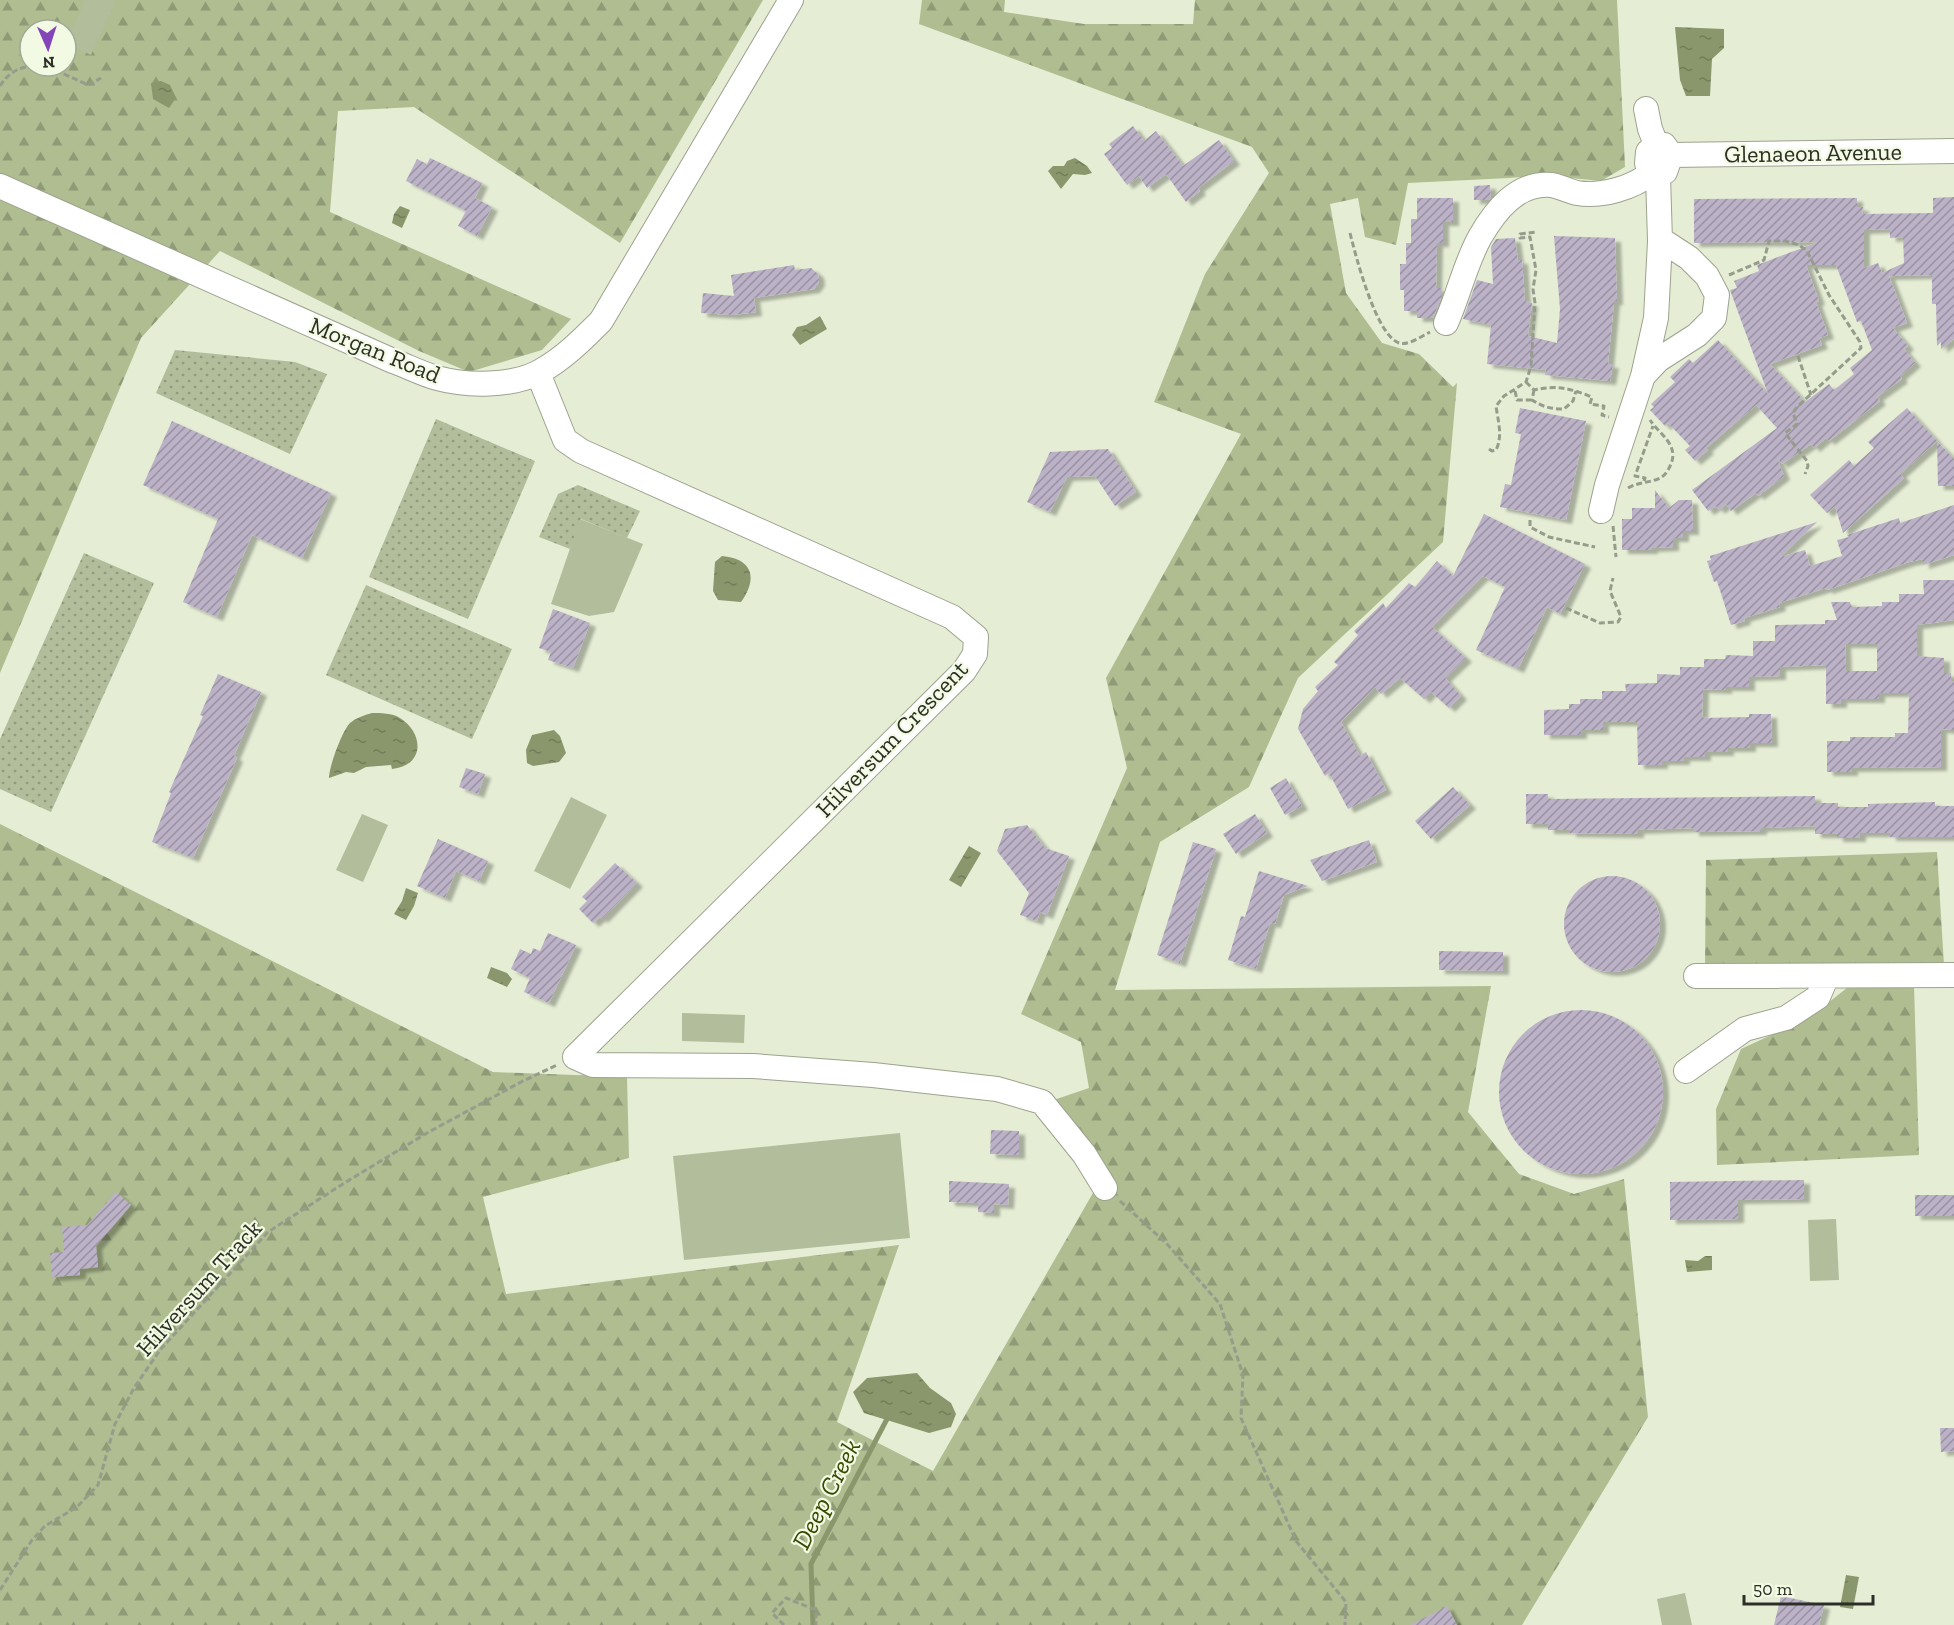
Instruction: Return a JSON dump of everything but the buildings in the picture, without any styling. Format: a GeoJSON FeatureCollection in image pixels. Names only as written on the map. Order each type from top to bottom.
{"type":"FeatureCollection","features":[{"type":"Feature","properties":{"kind":"street","name":"Morgan Road"},"geometry":{"type":"LineString","coordinates":[[0,186],[435,378],[477,385],[508,381],[538,373],[574,349],[601,321],[791,0]]}},
{"type":"Feature","properties":{"kind":"street"},"geometry":{"type":"LineString","coordinates":[[1446,323],[1455,302],[1463,272],[1480,237],[1497,212],[1513,195],[1531,186],[1551,185],[1587,194],[1640,182],[1665,172],[1664,150],[1650,129],[1646,109]]}},
{"type":"Feature","properties":{"kind":"street","name":"Glenaeon Avenue"},"geometry":{"type":"LineString","coordinates":[[1664,150],[1954,151]]}},
{"type":"Feature","properties":{"kind":"street"},"geometry":{"type":"LineString","coordinates":[[1607,518],[1607,484],[1643,376],[1656,318],[1660,241],[1655,175]]}},
{"type":"Feature","properties":{"kind":"street"},"geometry":{"type":"LineString","coordinates":[[1643,376],[1658,360],[1697,335],[1714,318],[1717,295],[1707,276],[1689,258],[1660,241]]}},
{"type":"Feature","properties":{"kind":"street","name":"Hilversum Crescent"},"geometry":{"type":"LineString","coordinates":[[538,373],[565,440],[581,451],[952,617],[976,637],[975,654],[964,671],[575,1057]]}},
{"type":"Feature","properties":{"kind":"street"},"geometry":{"type":"LineString","coordinates":[[1696,976],[1954,975]]}},
{"type":"Feature","properties":{"kind":"street"},"geometry":{"type":"LineString","coordinates":[[1686,1071],[1745,1029],[1786,1018],[1818,997],[1827,976]]}},
{"type":"Feature","properties":{"kind":"street"},"geometry":{"type":"LineString","coordinates":[[575,1057],[593,1065],[753,1066],[873,1075],[997,1089],[1041,1102],[1084,1154],[1106,1188]]}},
{"type":"Feature","properties":{"kind":"path"},"geometry":{"type":"LineString","coordinates":[[0,86],[15,70],[34,66],[45,67],[88,85],[101,78]]}},
{"type":"Feature","properties":{"kind":"path"},"geometry":{"type":"LineString","coordinates":[[1489,449],[1496,450],[1499,446],[1500,434],[1496,406],[1503,396],[1515,391],[1526,382],[1531,366],[1535,303],[1533,289],[1536,270],[1530,237],[1520,238],[1520,234],[1536,232]]}},
{"type":"Feature","properties":{"kind":"path"},"geometry":{"type":"LineString","coordinates":[[1350,233],[1359,269],[1375,312],[1388,336],[1406,344],[1446,323]]}},
{"type":"Feature","properties":{"kind":"path"},"geometry":{"type":"LineString","coordinates":[[1726,279],[1731,273],[1764,260],[1769,241],[1785,241],[1799,245],[1807,251],[1829,295],[1860,342],[1861,348],[1797,407],[1793,417],[1797,424],[1785,433],[1807,461],[1808,466],[1804,474]]}},
{"type":"Feature","properties":{"kind":"path"},"geometry":{"type":"LineString","coordinates":[[1798,356],[1811,395]]}},
{"type":"Feature","properties":{"kind":"path"},"geometry":{"type":"LineString","coordinates":[[1526,382],[1534,390]]}},
{"type":"Feature","properties":{"kind":"path"},"geometry":{"type":"LineString","coordinates":[[1534,390],[1553,387],[1576,391],[1592,397],[1590,404],[1604,406],[1602,415],[1611,417]]}},
{"type":"Feature","properties":{"kind":"path"},"geometry":{"type":"LineString","coordinates":[[1532,400],[1534,390]]}},
{"type":"Feature","properties":{"kind":"path"},"geometry":{"type":"LineString","coordinates":[[1515,391],[1517,400],[1532,400],[1544,407],[1564,409],[1573,401],[1576,391]]}},
{"type":"Feature","properties":{"kind":"path"},"geometry":{"type":"LineString","coordinates":[[1624,492],[1631,486],[1644,481],[1661,478],[1669,470],[1673,459],[1671,446],[1648,417]]}},
{"type":"Feature","properties":{"kind":"path"},"geometry":{"type":"LineString","coordinates":[[1643,424],[1654,426]]}},
{"type":"Feature","properties":{"kind":"path"},"geometry":{"type":"LineString","coordinates":[[1644,481],[1646,478],[1635,476],[1654,426]]}},
{"type":"Feature","properties":{"kind":"path"},"geometry":{"type":"LineString","coordinates":[[1607,518],[1616,557]]}},
{"type":"Feature","properties":{"kind":"path"},"geometry":{"type":"LineString","coordinates":[[1530,520],[1530,527],[1549,537],[1595,547]]}},
{"type":"Feature","properties":{"kind":"path"},"geometry":{"type":"LineString","coordinates":[[1566,609],[1600,623],[1618,622],[1621,617],[1610,591],[1613,578]]}},
{"type":"Feature","properties":{"kind":"path","name":"Hilversum Track"},"geometry":{"type":"LineString","coordinates":[[0,1590],[32,1540],[45,1526],[77,1507],[98,1485],[115,1424],[134,1388],[160,1350],[268,1232],[428,1133],[520,1082],[575,1057]]}},
{"type":"Feature","properties":{"kind":"path"},"geometry":{"type":"LineString","coordinates":[[1106,1188],[1167,1244],[1220,1304],[1243,1375],[1241,1418],[1296,1541],[1346,1602],[1345,1625]]}},
{"type":"Feature","properties":{"kind":"path"},"geometry":{"type":"LineString","coordinates":[[784,1625],[772,1613],[786,1598],[816,1610],[816,1625]]}},
{"type":"Feature","properties":{"kind":"shaded area"},"geometry":{"type":"Polygon","coordinates":[[[85,0],[116,0],[91,55],[78,49],[77,18],[85,0]]]}},
{"type":"Feature","properties":{"kind":"shaded area"},"geometry":{"type":"Polygon","coordinates":[[[175,350],[295,362],[327,374],[290,454],[156,393],[175,350]]]}},
{"type":"Feature","properties":{"kind":"shaded area"},"geometry":{"type":"Polygon","coordinates":[[[436,419],[535,461],[468,619],[369,577],[436,419]]]}},
{"type":"Feature","properties":{"kind":"shaded area"},"geometry":{"type":"Polygon","coordinates":[[[578,485],[640,511],[627,538],[581,519],[570,549],[539,537],[558,494],[578,485]]]}},
{"type":"Feature","properties":{"kind":"shaded area"},"geometry":{"type":"Polygon","coordinates":[[[580,519],[643,544],[614,612],[589,616],[551,604],[580,519]]]}},
{"type":"Feature","properties":{"kind":"shaded area"},"geometry":{"type":"Polygon","coordinates":[[[84,553],[154,583],[51,812],[0,789],[0,739],[84,553]]]}},
{"type":"Feature","properties":{"kind":"shaded area"},"geometry":{"type":"Polygon","coordinates":[[[366,585],[512,649],[472,739],[326,675],[366,585]]]}},
{"type":"Feature","properties":{"kind":"shaded area"},"geometry":{"type":"Polygon","coordinates":[[[571,797],[607,815],[570,889],[534,871],[571,797]]]}},
{"type":"Feature","properties":{"kind":"shaded area"},"geometry":{"type":"Polygon","coordinates":[[[362,814],[388,825],[363,882],[336,870],[362,814]]]}},
{"type":"Feature","properties":{"kind":"shaded area"},"geometry":{"type":"Polygon","coordinates":[[[682,1013],[745,1015],[744,1043],[682,1041],[682,1013]]]}},
{"type":"Feature","properties":{"kind":"shaded area"},"geometry":{"type":"Polygon","coordinates":[[[900,1133],[910,1238],[684,1260],[673,1156],[900,1133]]]}},
{"type":"Feature","properties":{"kind":"shaded area"},"geometry":{"type":"Polygon","coordinates":[[[1836,1219],[1839,1280],[1810,1281],[1808,1220],[1836,1219]]]}},
{"type":"Feature","properties":{"kind":"shaded area"},"geometry":{"type":"Polygon","coordinates":[[[1685,1593],[1692,1625],[1662,1625],[1657,1599],[1685,1593]]]}},
{"type":"Feature","properties":{"kind":"green space"},"geometry":{"type":"Polygon","coordinates":[[[0,0],[763,0],[620,243],[414,107],[338,111],[330,212],[571,319],[542,350],[469,372],[419,351],[220,251],[141,338],[0,673],[0,0]]]}},
{"type":"Feature","properties":{"kind":"green space"},"geometry":{"type":"Polygon","coordinates":[[[922,0],[1005,0],[1004,12],[1084,24],[1193,24],[1195,0],[1617,0],[1625,167],[1601,181],[1541,175],[1408,183],[1396,245],[1365,237],[1358,198],[1330,204],[1346,293],[1382,343],[1419,354],[1453,387],[1457,383],[1443,542],[1298,678],[1249,787],[1160,842],[1115,990],[1491,986],[1468,1112],[1519,1174],[1574,1194],[1624,1179],[1648,1417],[1522,1625],[0,1625],[0,824],[493,1072],[627,1077],[629,1158],[483,1197],[506,1294],[899,1245],[837,1422],[933,1471],[1097,1186],[1039,1105],[1089,1088],[1081,1042],[1021,1014],[1127,768],[1106,678],[1241,434],[1154,402],[1205,274],[1269,173],[1252,147],[919,24],[922,0]]]}},
{"type":"Feature","properties":{"kind":"green space"},"geometry":{"type":"Polygon","coordinates":[[[1937,852],[1944,965],[1705,966],[1706,860],[1937,852]]]}},
{"type":"Feature","properties":{"kind":"green space"},"geometry":{"type":"Polygon","coordinates":[[[1852,984],[1914,985],[1919,1155],[1717,1165],[1716,1109],[1741,1049],[1810,1017],[1852,984]]]}},
{"type":"Feature","properties":{"kind":"water"},"geometry":{"type":"Polygon","coordinates":[[[1675,27],[1724,29],[1724,48],[1712,59],[1710,96],[1686,96],[1680,80],[1675,27]]]}},
{"type":"Feature","properties":{"kind":"water"},"geometry":{"type":"Polygon","coordinates":[[[161,81],[170,85],[176,98],[169,108],[153,99],[151,83],[161,81]]]}},
{"type":"Feature","properties":{"kind":"water"},"geometry":{"type":"Polygon","coordinates":[[[1075,158],[1087,166],[1092,173],[1073,174],[1061,189],[1048,171],[1053,166],[1064,166],[1067,161],[1075,158]]]}},
{"type":"Feature","properties":{"kind":"water"},"geometry":{"type":"Polygon","coordinates":[[[400,206],[410,210],[402,228],[392,223],[394,214],[400,206]]]}},
{"type":"Feature","properties":{"kind":"water"},"geometry":{"type":"Polygon","coordinates":[[[820,316],[827,329],[800,345],[792,335],[797,327],[806,325],[820,316]]]}},
{"type":"Feature","properties":{"kind":"water"},"geometry":{"type":"Polygon","coordinates":[[[722,556],[740,561],[750,571],[750,585],[741,602],[718,600],[713,591],[715,562],[722,556]]]}},
{"type":"Feature","properties":{"kind":"water"},"geometry":{"type":"Polygon","coordinates":[[[372,713],[394,715],[408,725],[417,740],[415,756],[403,767],[392,769],[391,765],[366,767],[354,773],[346,772],[329,778],[336,749],[343,733],[350,723],[372,713]]]}},
{"type":"Feature","properties":{"kind":"water"},"geometry":{"type":"Polygon","coordinates":[[[554,730],[560,736],[566,753],[559,762],[533,766],[527,763],[526,750],[532,735],[554,730]]]}},
{"type":"Feature","properties":{"kind":"water"},"geometry":{"type":"Polygon","coordinates":[[[969,846],[981,853],[961,887],[949,880],[969,846]]]}},
{"type":"Feature","properties":{"kind":"water"},"geometry":{"type":"Polygon","coordinates":[[[406,888],[418,893],[406,920],[394,914],[402,901],[406,888]]]}},
{"type":"Feature","properties":{"kind":"water"},"geometry":{"type":"Polygon","coordinates":[[[491,967],[507,973],[512,979],[507,987],[487,978],[491,967]]]}},
{"type":"Feature","properties":{"kind":"water"},"geometry":{"type":"Polygon","coordinates":[[[1705,1256],[1712,1256],[1712,1270],[1687,1272],[1685,1260],[1698,1261],[1705,1256]]]}},
{"type":"Feature","properties":{"kind":"water"},"geometry":{"type":"Polygon","coordinates":[[[917,1373],[930,1388],[951,1403],[956,1414],[951,1427],[929,1433],[864,1413],[853,1392],[867,1378],[917,1373]]]}},
{"type":"Feature","properties":{"kind":"water"},"geometry":{"type":"Polygon","coordinates":[[[1846,1575],[1859,1577],[1853,1609],[1840,1607],[1846,1575]]]}},
{"type":"Feature","properties":{"kind":"waterway","name":"Deep Creek"},"geometry":{"type":"LineString","coordinates":[[813,1625],[811,1564],[887,1419]]}}]}
